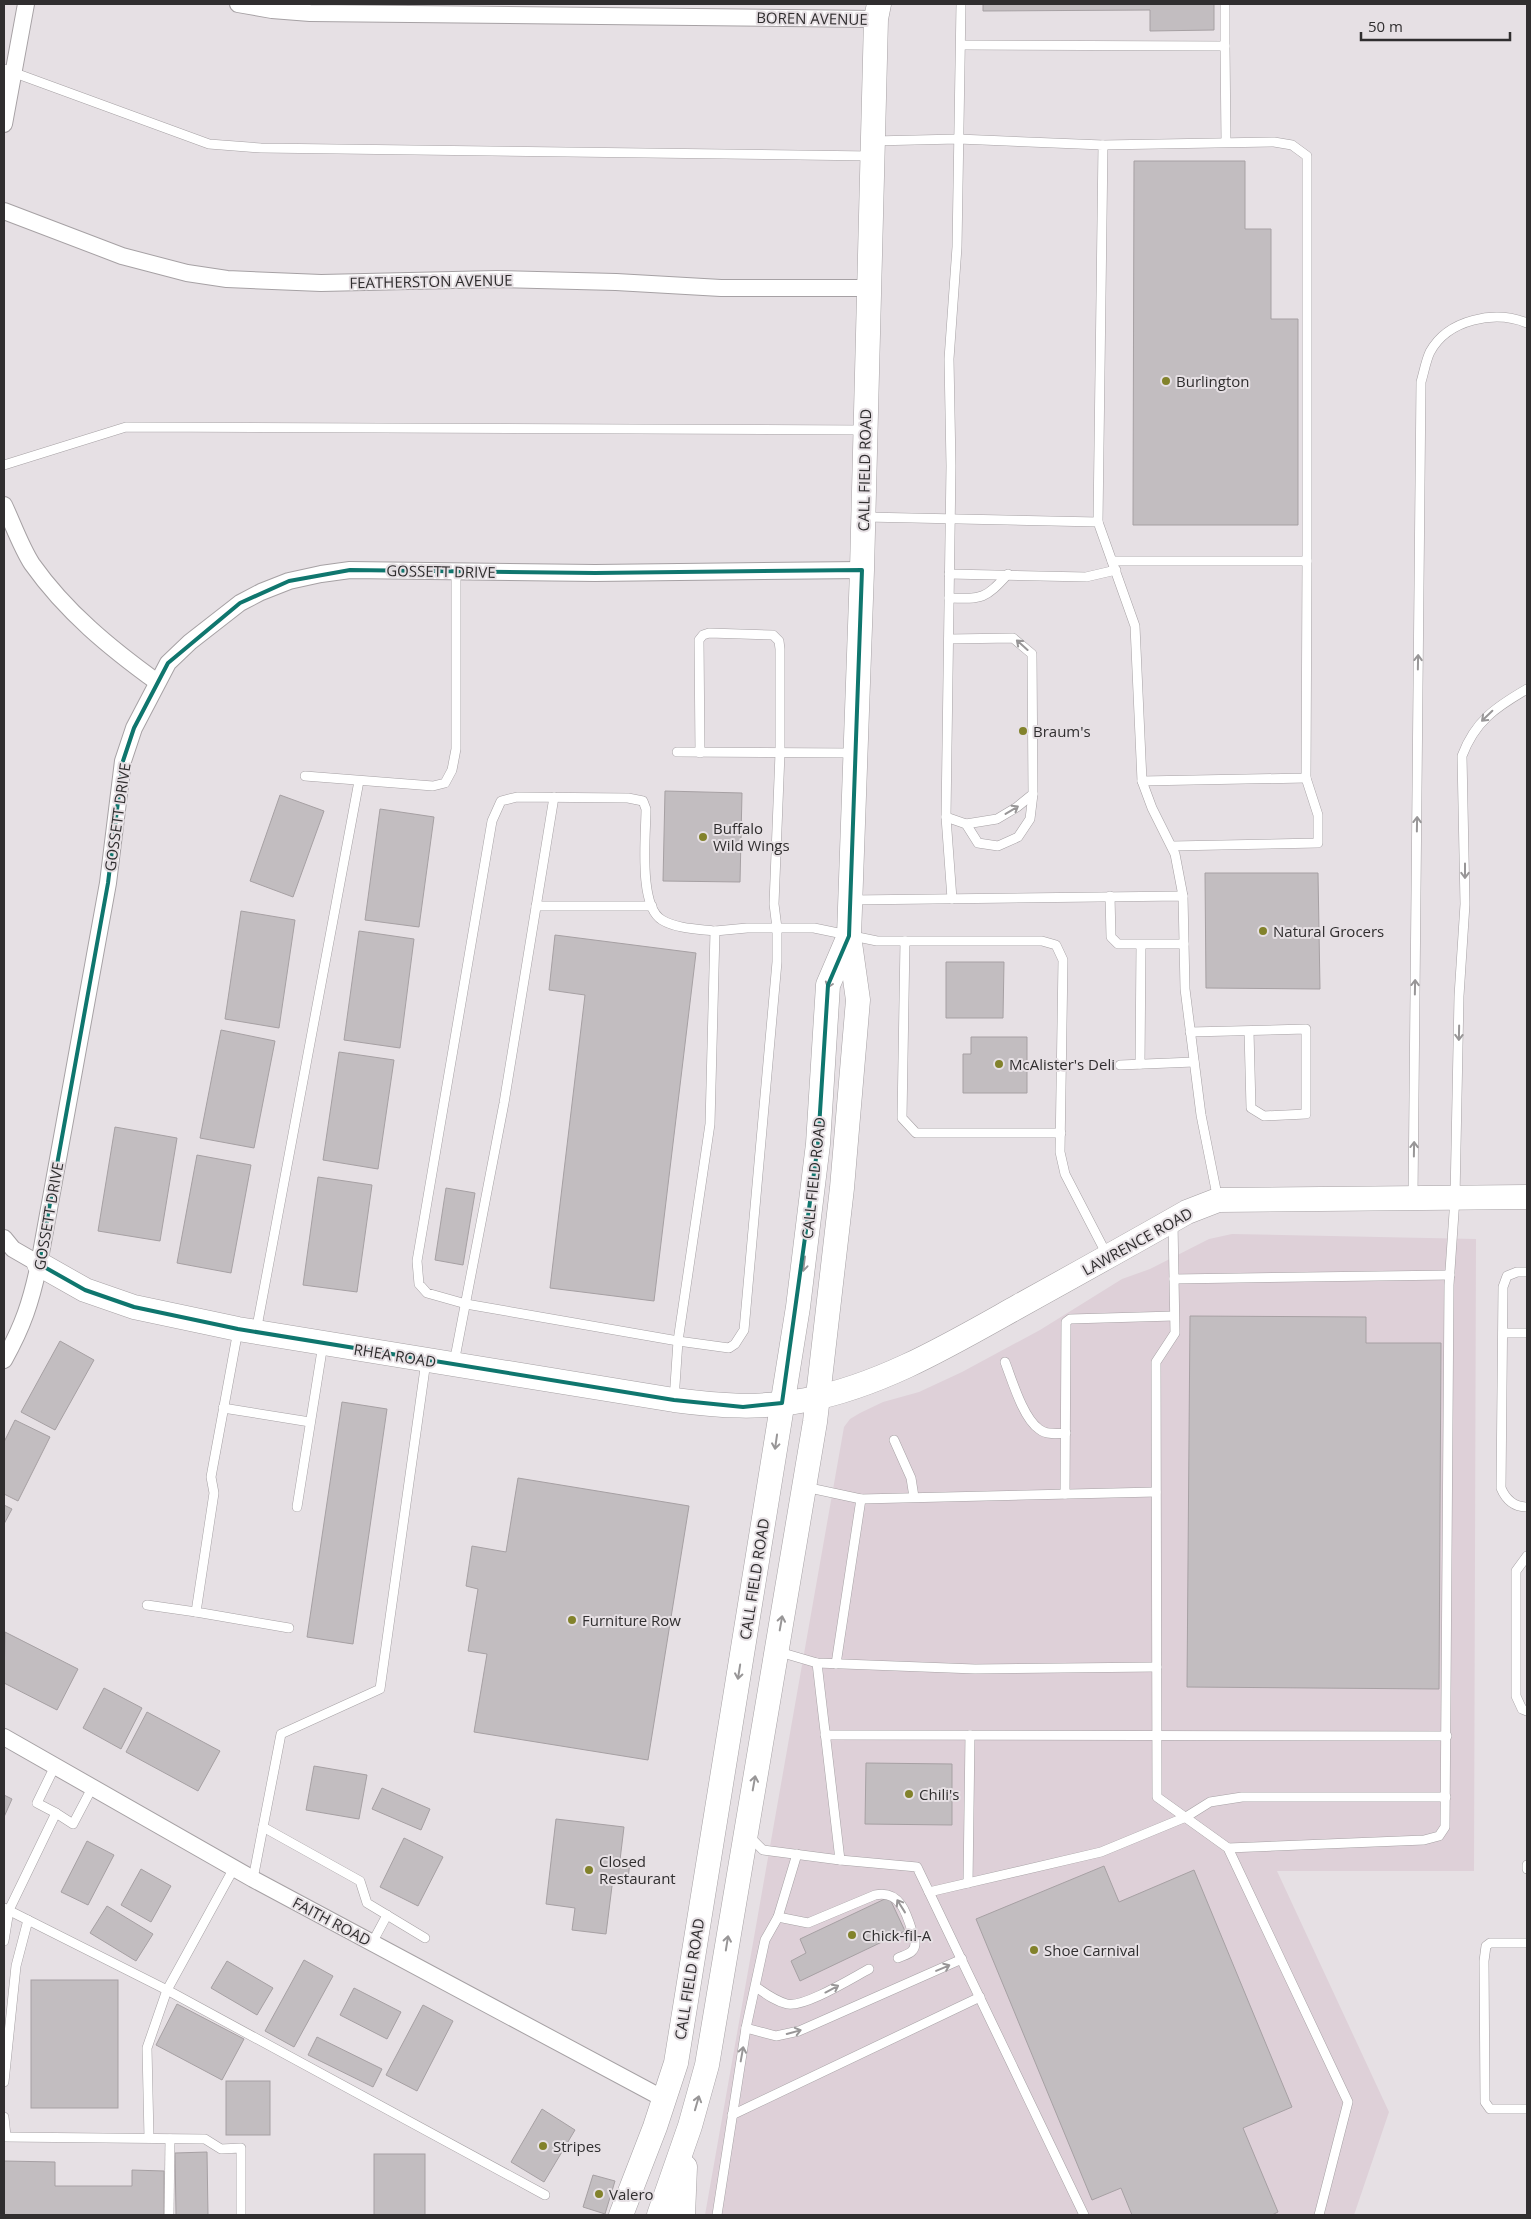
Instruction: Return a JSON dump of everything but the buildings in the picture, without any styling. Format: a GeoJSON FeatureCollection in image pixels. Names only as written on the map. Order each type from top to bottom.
{"type":"FeatureCollection","features":[{"type":"Feature","properties":{"kind":"main road","name":"CALL FIELD ROAD"},"geometry":{"type":"LineString","coordinates":[[622,2215],[676,2062],[744,1641],[802,1400],[842,1188],[858,1000],[848,936],[862,570],[878,11]]}},
{"type":"Feature","properties":{"kind":"main road","name":"CALL FIELD ROAD"},"geometry":{"type":"LineString","coordinates":[[659,2215],[686,2138],[707,2065],[804,1486],[798,1307],[818,1144],[828,985],[848,936]]}},
{"type":"Feature","properties":{"kind":"main road","name":"LAWRENCE ROAD"},"geometry":{"type":"LineString","coordinates":[[802,1400],[847,1389],[889,1374],[940,1350],[1187,1212],[1218,1200],[1527,1197]]}},
{"type":"Feature","properties":{"kind":"main road","name":"RHEA ROAD"},"geometry":{"type":"LineString","coordinates":[[39,1264],[85,1290],[134,1307],[247,1331],[674,1400],[743,1407],[802,1400]]}},
{"type":"Feature","properties":{"kind":"main road"},"geometry":{"type":"LineString","coordinates":[[744,1641],[776,1651]]}},
{"type":"Feature","properties":{"kind":"main road"},"geometry":{"type":"LineString","coordinates":[[714,1827],[745,1832]]}},
{"type":"Feature","properties":{"kind":"main road"},"geometry":{"type":"LineString","coordinates":[[682,2215],[686,2138]]}},
{"type":"Feature","properties":{"kind":"street"},"geometry":{"type":"LineString","coordinates":[[4,124],[8,71],[26,4]]}},
{"type":"Feature","properties":{"kind":"street","name":"BOREN AVENUE"},"geometry":{"type":"LineString","coordinates":[[238,4],[272,10],[310,13],[400,9],[878,11]]}},
{"type":"Feature","properties":{"kind":"street","name":"FEATHERSTON AVENUE"},"geometry":{"type":"LineString","coordinates":[[4,211],[122,256],[187,273],[228,279],[321,283],[497,279],[616,282],[721,288],[869,288]]}},
{"type":"Feature","properties":{"kind":"street"},"geometry":{"type":"LineString","coordinates":[[4,505],[31,562],[59,599],[86,627],[122,657],[157,682]]}},
{"type":"Feature","properties":{"kind":"street","name":"GOSSETT DRIVE"},"geometry":{"type":"LineString","coordinates":[[4,1360],[22,1328],[34,1292],[108,883],[123,761],[134,728],[157,682],[168,663],[190,642],[240,603],[261,592],[297,580],[350,570],[595,574],[862,570]]}},
{"type":"Feature","properties":{"kind":"street","name":"RHEA ROAD"},"geometry":{"type":"LineString","coordinates":[[4,1238],[13,1249],[39,1264]]}},
{"type":"Feature","properties":{"kind":"street","name":"FAITH ROAD"},"geometry":{"type":"LineString","coordinates":[[4,1737],[253,1879],[664,2099]]}},
{"type":"Feature","properties":{"kind":"lane"},"geometry":{"type":"LineString","coordinates":[[952,899],[946,817],[952,412],[949,359],[957,247],[958,140],[962,45],[961,4]]}},
{"type":"Feature","properties":{"kind":"lane"},"geometry":{"type":"LineString","coordinates":[[1225,4],[1226,142]]}},
{"type":"Feature","properties":{"kind":"lane"},"geometry":{"type":"LineString","coordinates":[[962,45],[1224,46]]}},
{"type":"Feature","properties":{"kind":"lane"},"geometry":{"type":"LineString","coordinates":[[8,71],[209,144],[261,148],[873,148],[958,140],[1103,145],[1226,142],[1274,142],[1292,145],[1307,156],[1306,778],[1318,816],[1318,843],[1172,846]]}},
{"type":"Feature","properties":{"kind":"lane"},"geometry":{"type":"LineString","coordinates":[[1103,145],[1098,522],[1135,626],[1142,780],[1152,808],[1176,854],[1183,896],[1185,989],[1190,1032],[1201,1115],[1218,1200]]}},
{"type":"Feature","properties":{"kind":"lane"},"geometry":{"type":"LineString","coordinates":[[1413,1198],[1421,382],[1430,352],[1450,330],[1472,321],[1498,317],[1516,319],[1527,323]]}},
{"type":"Feature","properties":{"kind":"lane"},"geometry":{"type":"LineString","coordinates":[[4,465],[126,427],[865,430]]}},
{"type":"Feature","properties":{"kind":"lane"},"geometry":{"type":"LineString","coordinates":[[863,517],[1098,522]]}},
{"type":"Feature","properties":{"kind":"lane"},"geometry":{"type":"LineString","coordinates":[[949,574],[1086,577],[1114,566],[1306,560]]}},
{"type":"Feature","properties":{"kind":"lane"},"geometry":{"type":"LineString","coordinates":[[305,776],[433,786],[446,783],[452,770],[456,749],[456,572]]}},
{"type":"Feature","properties":{"kind":"lane"},"geometry":{"type":"LineString","coordinates":[[949,598],[972,599],[990,594],[1008,574]]}},
{"type":"Feature","properties":{"kind":"lane"},"geometry":{"type":"LineString","coordinates":[[700,752],[699,640],[703,635],[709,633],[765,633],[773,635],[779,641],[780,752],[774,904],[777,928],[776,972],[744,1330],[735,1344],[729,1348],[678,1342],[466,1304],[427,1293],[419,1284],[417,1261],[490,830],[496,809],[501,801],[517,797],[635,798],[643,801],[646,809],[646,884],[654,913],[662,920],[682,926],[715,930],[777,928],[814,928],[877,941],[1042,941],[1056,945],[1062,960],[1060,1152],[1065,1174],[1107,1256]]}},
{"type":"Feature","properties":{"kind":"lane"},"geometry":{"type":"LineString","coordinates":[[949,639],[1014,638],[1032,654],[1033,794],[1030,819],[1018,837],[998,846],[978,843],[966,824]]}},
{"type":"Feature","properties":{"kind":"lane"},"geometry":{"type":"LineString","coordinates":[[1228,1848],[1424,1840],[1439,1836],[1445,1827],[1450,1275],[1455,1198],[1459,996],[1465,904],[1462,756],[1471,734],[1479,724],[1493,710],[1527,689]]}},
{"type":"Feature","properties":{"kind":"lane"},"geometry":{"type":"LineString","coordinates":[[677,752],[855,753]]}},
{"type":"Feature","properties":{"kind":"lane"},"geometry":{"type":"LineString","coordinates":[[1142,780],[1306,778]]}},
{"type":"Feature","properties":{"kind":"lane"},"geometry":{"type":"LineString","coordinates":[[196,1612],[214,1493],[211,1477],[223,1408],[247,1331],[359,781]]}},
{"type":"Feature","properties":{"kind":"lane"},"geometry":{"type":"LineString","coordinates":[[946,817],[966,824],[997,819],[1017,808],[1033,794]]}},
{"type":"Feature","properties":{"kind":"lane"},"geometry":{"type":"LineString","coordinates":[[453,1364],[504,1103],[554,797]]}},
{"type":"Feature","properties":{"kind":"lane"},"geometry":{"type":"LineString","coordinates":[[1110,896],[1111,937],[1118,944],[1184,944]]}},
{"type":"Feature","properties":{"kind":"lane"},"geometry":{"type":"LineString","coordinates":[[850,900],[1183,896]]}},
{"type":"Feature","properties":{"kind":"lane"},"geometry":{"type":"LineString","coordinates":[[536,906],[652,906]]}},
{"type":"Feature","properties":{"kind":"lane"},"geometry":{"type":"LineString","coordinates":[[674,1400],[678,1342],[710,1124],[715,930]]}},
{"type":"Feature","properties":{"kind":"lane"},"geometry":{"type":"LineString","coordinates":[[905,941],[902,1118],[916,1133],[1061,1133]]}},
{"type":"Feature","properties":{"kind":"lane"},"geometry":{"type":"LineString","coordinates":[[1140,1064],[1141,944]]}},
{"type":"Feature","properties":{"kind":"lane"},"geometry":{"type":"LineString","coordinates":[[1190,1032],[1249,1030],[1306,1029],[1306,1114],[1264,1116],[1251,1108],[1249,1030]]}},
{"type":"Feature","properties":{"kind":"lane"},"geometry":{"type":"LineString","coordinates":[[1120,1065],[1194,1062]]}},
{"type":"Feature","properties":{"kind":"lane"},"geometry":{"type":"LineString","coordinates":[[1173,1220],[1174,1333],[1156,1362],[1157,1797],[1228,1848],[1348,2102],[1319,2215]]}},
{"type":"Feature","properties":{"kind":"lane"},"geometry":{"type":"LineString","coordinates":[[1527,1272],[1517,1272],[1507,1276],[1504,1286],[1501,1488],[1504,1497],[1511,1503],[1527,1507]]}},
{"type":"Feature","properties":{"kind":"lane"},"geometry":{"type":"LineString","coordinates":[[1174,1279],[1450,1275]]}},
{"type":"Feature","properties":{"kind":"lane"},"geometry":{"type":"LineString","coordinates":[[1064,1494],[1066,1322],[1070,1319],[1174,1316]]}},
{"type":"Feature","properties":{"kind":"lane"},"geometry":{"type":"LineString","coordinates":[[1503,1333],[1527,1333]]}},
{"type":"Feature","properties":{"kind":"lane"},"geometry":{"type":"LineString","coordinates":[[297,1506],[323,1343]]}},
{"type":"Feature","properties":{"kind":"lane"},"geometry":{"type":"LineString","coordinates":[[253,1879],[281,1734],[380,1689],[426,1360]]}},
{"type":"Feature","properties":{"kind":"lane"},"geometry":{"type":"LineString","coordinates":[[1005,1362],[1024,1409],[1036,1426],[1040,1430],[1052,1434],[1066,1433]]}},
{"type":"Feature","properties":{"kind":"lane"},"geometry":{"type":"LineString","coordinates":[[223,1408],[310,1422]]}},
{"type":"Feature","properties":{"kind":"lane"},"geometry":{"type":"LineString","coordinates":[[894,1440],[911,1478],[914,1498]]}},
{"type":"Feature","properties":{"kind":"lane"},"geometry":{"type":"LineString","coordinates":[[804,1486],[861,1499],[1156,1492]]}},
{"type":"Feature","properties":{"kind":"lane"},"geometry":{"type":"LineString","coordinates":[[836,1664],[861,1499]]}},
{"type":"Feature","properties":{"kind":"lane"},"geometry":{"type":"LineString","coordinates":[[1527,1556],[1516,1571],[1516,1696],[1522,1709],[1527,1711]]}},
{"type":"Feature","properties":{"kind":"lane"},"geometry":{"type":"LineString","coordinates":[[147,1605],[289,1628]]}},
{"type":"Feature","properties":{"kind":"lane"},"geometry":{"type":"LineString","coordinates":[[1516,1619],[1527,1619]]}},
{"type":"Feature","properties":{"kind":"lane"},"geometry":{"type":"LineString","coordinates":[[776,1651],[817,1663],[836,1664],[975,1669],[1157,1667]]}},
{"type":"Feature","properties":{"kind":"lane"},"geometry":{"type":"LineString","coordinates":[[817,1663],[840,1860]]}},
{"type":"Feature","properties":{"kind":"lane"},"geometry":{"type":"LineString","coordinates":[[825,1735],[1446,1736]]}},
{"type":"Feature","properties":{"kind":"lane"},"geometry":{"type":"LineString","coordinates":[[968,1883],[970,1735]]}},
{"type":"Feature","properties":{"kind":"lane"},"geometry":{"type":"LineString","coordinates":[[55,1766],[37,1803],[73,1824],[92,1788]]}},
{"type":"Feature","properties":{"kind":"lane"},"geometry":{"type":"LineString","coordinates":[[929,1892],[1101,1852],[1186,1818],[1210,1802],[1242,1797],[1446,1797]]}},
{"type":"Feature","properties":{"kind":"lane"},"geometry":{"type":"LineString","coordinates":[[4,1942],[6,1909],[56,1813]]}},
{"type":"Feature","properties":{"kind":"lane"},"geometry":{"type":"LineString","coordinates":[[263,1827],[360,1881],[367,1903],[425,1938]]}},
{"type":"Feature","properties":{"kind":"lane"},"geometry":{"type":"LineString","coordinates":[[745,1832],[763,1850],[917,1867],[1084,2215]]}},
{"type":"Feature","properties":{"kind":"lane"},"geometry":{"type":"LineString","coordinates":[[717,2215],[746,2028],[765,1940],[778,1918],[797,1854]]}},
{"type":"Feature","properties":{"kind":"lane"},"geometry":{"type":"LineString","coordinates":[[149,2138],[147,2048],[167,1990],[234,1868]]}},
{"type":"Feature","properties":{"kind":"lane"},"geometry":{"type":"LineString","coordinates":[[778,1918],[808,1923],[875,1895],[886,1893],[895,1897],[900,1903],[915,1940],[915,1947],[912,1952],[898,1958]]}},
{"type":"Feature","properties":{"kind":"lane"},"geometry":{"type":"LineString","coordinates":[[6,1909],[167,1990],[545,2195]]}},
{"type":"Feature","properties":{"kind":"lane"},"geometry":{"type":"LineString","coordinates":[[372,1943],[387,1915]]}},
{"type":"Feature","properties":{"kind":"lane"},"geometry":{"type":"LineString","coordinates":[[4,2082],[16,1966],[28,1920]]}},
{"type":"Feature","properties":{"kind":"lane"},"geometry":{"type":"LineString","coordinates":[[1527,1943],[1490,1943],[1486,1946],[1484,1952],[1484,1970],[1485,2102],[1490,2109],[1527,2109]]}},
{"type":"Feature","properties":{"kind":"lane"},"geometry":{"type":"LineString","coordinates":[[746,2028],[776,2036],[799,2031],[962,1960]]}},
{"type":"Feature","properties":{"kind":"lane"},"geometry":{"type":"LineString","coordinates":[[756,1987],[771,1997],[788,2004],[801,2003],[815,1998],[869,1969]]}},
{"type":"Feature","properties":{"kind":"lane"},"geometry":{"type":"LineString","coordinates":[[732,2115],[980,1997]]}},
{"type":"Feature","properties":{"kind":"lane"},"geometry":{"type":"LineString","coordinates":[[4,2117],[5,2136],[205,2139],[220,2149],[241,2148],[241,2215]]}},
{"type":"Feature","properties":{"kind":"lane"},"geometry":{"type":"LineString","coordinates":[[169,2215],[170,2139]]}},
{"type":"Feature","properties":{"kind":"highlighted area"},"geometry":{"type":"Polygon","coordinates":[[[350,570],[595,573],[862,570],[849,936],[828,985],[818,1144],[782,1403],[743,1407],[674,1400],[238,1329],[134,1307],[85,1290],[39,1264],[108,883],[123,761],[134,728],[168,663],[240,603],[289,581],[350,570]]]}},
{"type":"Feature","properties":{"kind":"shaded area"},"geometry":{"type":"Polygon","coordinates":[[[1232,1234],[1476,1239],[1474,1871],[1277,1871],[1389,2112],[1354,2215],[705,2215],[844,1427],[850,1419],[883,1402],[919,1392],[962,1372],[1040,1330],[1122,1279],[1150,1269],[1209,1239],[1232,1234]]]}},
{"type":"Feature","properties":{"kind":"place","name":"Burlington"},"geometry":{"type":"Point","coordinates":[1166,381]}},
{"type":"Feature","properties":{"kind":"place","name":"Braum's"},"geometry":{"type":"Point","coordinates":[1023,731]}},
{"type":"Feature","properties":{"kind":"place","name":"Buffalo Wild Wings"},"geometry":{"type":"Point","coordinates":[703,837]}},
{"type":"Feature","properties":{"kind":"place","name":"Natural Grocers"},"geometry":{"type":"Point","coordinates":[1263,931]}},
{"type":"Feature","properties":{"kind":"place","name":"McAlister's Deli"},"geometry":{"type":"Point","coordinates":[999,1064]}},
{"type":"Feature","properties":{"kind":"place","name":"Furniture Row"},"geometry":{"type":"Point","coordinates":[572,1620]}},
{"type":"Feature","properties":{"kind":"place","name":"Chili's"},"geometry":{"type":"Point","coordinates":[909,1794]}},
{"type":"Feature","properties":{"kind":"place","name":"Closed Restaurant"},"geometry":{"type":"Point","coordinates":[589,1870]}},
{"type":"Feature","properties":{"kind":"place","name":"Chick-fil-A"},"geometry":{"type":"Point","coordinates":[852,1935]}},
{"type":"Feature","properties":{"kind":"place","name":"Shoe Carnival"},"geometry":{"type":"Point","coordinates":[1034,1950]}},
{"type":"Feature","properties":{"kind":"place","name":"Stripes"},"geometry":{"type":"Point","coordinates":[543,2146]}},
{"type":"Feature","properties":{"kind":"place","name":"Valero"},"geometry":{"type":"Point","coordinates":[599,2194]}}]}
